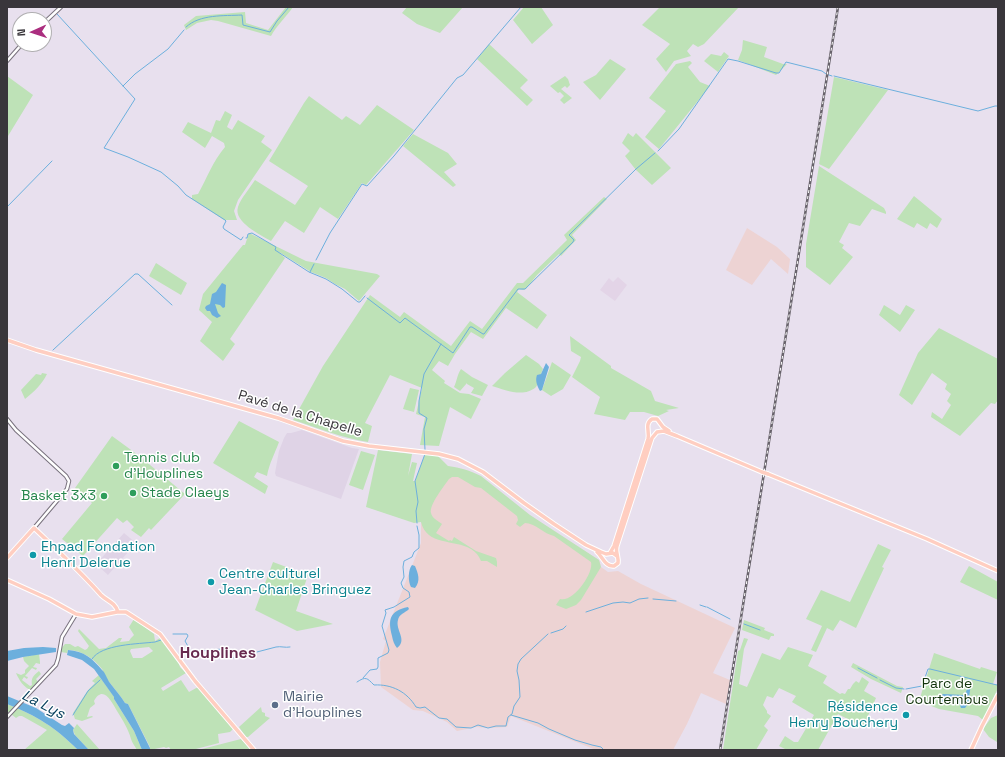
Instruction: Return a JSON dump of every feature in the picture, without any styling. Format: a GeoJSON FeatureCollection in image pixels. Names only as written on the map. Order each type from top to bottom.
{"type":"FeatureCollection","features":[{"type":"Feature","properties":{"kind":"main road","name":"Pavé de la Chapelle"},"geometry":{"type":"LineString","coordinates":[[7,340],[36,350],[278,418],[343,440],[369,446],[438,454],[458,458],[479,469],[534,511],[591,548],[601,556],[604,561]]}},
{"type":"Feature","properties":{"kind":"main road"},"geometry":{"type":"LineString","coordinates":[[661,424],[660,428],[653,435],[621,532],[616,550],[618,562],[614,566],[608,566],[604,561],[605,557],[614,546],[648,442],[649,430],[647,424],[651,420],[658,420],[666,429],[677,436]]}},
{"type":"Feature","properties":{"kind":"main road"},"geometry":{"type":"LineString","coordinates":[[649,430],[652,432],[664,431],[677,436],[936,543],[998,572]]}},
{"type":"Feature","properties":{"kind":"main road"},"geometry":{"type":"LineString","coordinates":[[7,558],[34,528],[80,572],[104,598],[116,605],[118,612]]}},
{"type":"Feature","properties":{"kind":"main road","name":"Pavé de la Chapelle"},"geometry":{"type":"LineString","coordinates":[[591,548],[603,553],[615,553],[618,556]]}},
{"type":"Feature","properties":{"kind":"main road"},"geometry":{"type":"LineString","coordinates":[[7,580],[76,614],[92,617],[118,612],[127,613],[162,636],[195,681],[254,750]]}},
{"type":"Feature","properties":{"kind":"main road"},"geometry":{"type":"LineString","coordinates":[[973,750],[983,724],[998,695]]}},
{"type":"Feature","properties":{"kind":"main road"},"geometry":{"type":"LineString","coordinates":[[973,750],[998,698]]}},
{"type":"Feature","properties":{"kind":"street"},"geometry":{"type":"LineString","coordinates":[[52,15],[61,7]]}},
{"type":"Feature","properties":{"kind":"street"},"geometry":{"type":"LineString","coordinates":[[7,61],[15,52]]}},
{"type":"Feature","properties":{"kind":"street"},"geometry":{"type":"LineString","coordinates":[[7,419],[18,432],[66,476],[69,481],[68,488],[34,528]]}},
{"type":"Feature","properties":{"kind":"street"},"geometry":{"type":"LineString","coordinates":[[7,717],[54,668],[58,661],[62,637],[76,614]]}},
{"type":"Feature","properties":{"kind":"shaded area"},"geometry":{"type":"Polygon","coordinates":[[[747,228],[777,247],[790,259],[788,274],[771,259],[752,285],[726,270],[747,228]]]}},
{"type":"Feature","properties":{"kind":"shaded area"},"geometry":{"type":"Polygon","coordinates":[[[618,277],[627,285],[615,301],[600,290],[609,278],[613,282],[618,277]]]}},
{"type":"Feature","properties":{"kind":"shaded area"},"geometry":{"type":"Polygon","coordinates":[[[302,430],[352,448],[359,449],[341,499],[276,476],[275,473],[279,451],[284,438],[287,433],[302,430]]]}},
{"type":"Feature","properties":{"kind":"shaded area"},"geometry":{"type":"Polygon","coordinates":[[[448,466],[599,560],[601,567],[608,572],[618,571],[641,584],[735,628],[713,673],[730,680],[726,704],[701,693],[673,750],[596,750],[511,716],[507,727],[476,727],[457,731],[447,722],[423,711],[413,710],[381,687],[380,662],[386,641],[383,639],[421,543],[421,522],[448,466]]]}},
{"type":"Feature","properties":{"kind":"shaded area"},"geometry":{"type":"Polygon","coordinates":[[[124,533],[136,543],[108,575],[96,564],[124,533]]]}},
{"type":"Feature","properties":{"kind":"green space"},"geometry":{"type":"Polygon","coordinates":[[[286,7],[293,7],[271,36],[211,20],[197,23],[186,30],[184,25],[196,16],[245,12],[246,23],[268,30],[286,7]]]}},
{"type":"Feature","properties":{"kind":"green space"},"geometry":{"type":"Polygon","coordinates":[[[407,7],[463,7],[440,33],[417,24],[402,13],[407,7]]]}},
{"type":"Feature","properties":{"kind":"green space"},"geometry":{"type":"Polygon","coordinates":[[[524,7],[541,7],[553,25],[532,44],[513,20],[524,7]]]}},
{"type":"Feature","properties":{"kind":"green space"},"geometry":{"type":"Polygon","coordinates":[[[660,7],[739,7],[704,44],[698,47],[693,44],[687,51],[691,56],[674,61],[666,72],[656,59],[670,44],[642,25],[660,7]]]}},
{"type":"Feature","properties":{"kind":"green space"},"geometry":{"type":"Polygon","coordinates":[[[743,40],[767,47],[764,57],[787,64],[776,75],[738,60],[742,50],[743,40]]]}},
{"type":"Feature","properties":{"kind":"green space"},"geometry":{"type":"Polygon","coordinates":[[[489,44],[528,80],[520,88],[533,100],[527,106],[477,59],[489,44]]]}},
{"type":"Feature","properties":{"kind":"green space"},"geometry":{"type":"Polygon","coordinates":[[[724,52],[729,56],[718,72],[704,61],[711,54],[721,56],[724,52]]]}},
{"type":"Feature","properties":{"kind":"green space"},"geometry":{"type":"Polygon","coordinates":[[[610,59],[626,69],[600,100],[583,82],[596,75],[610,59]]]}},
{"type":"Feature","properties":{"kind":"green space"},"geometry":{"type":"Polygon","coordinates":[[[690,61],[692,63],[688,67],[700,82],[710,86],[659,149],[645,137],[666,111],[649,98],[676,64],[690,61]]]}},
{"type":"Feature","properties":{"kind":"green space"},"geometry":{"type":"Polygon","coordinates":[[[7,76],[33,95],[8,136],[7,135],[7,76]]]}},
{"type":"Feature","properties":{"kind":"green space"},"geometry":{"type":"Polygon","coordinates":[[[565,76],[570,85],[567,88],[565,86],[561,89],[572,98],[564,104],[560,100],[564,96],[550,86],[565,76]]]}},
{"type":"Feature","properties":{"kind":"green space"},"geometry":{"type":"Polygon","coordinates":[[[834,77],[888,90],[829,169],[819,164],[834,77]]]}},
{"type":"Feature","properties":{"kind":"green space"},"geometry":{"type":"Polygon","coordinates":[[[309,96],[342,120],[346,116],[360,125],[377,105],[414,130],[366,185],[362,183],[338,219],[320,207],[304,233],[285,221],[271,241],[255,232],[244,223],[238,213],[238,207],[255,180],[295,205],[308,186],[269,161],[309,96]]]}},
{"type":"Feature","properties":{"kind":"green space"},"geometry":{"type":"Polygon","coordinates":[[[225,111],[232,115],[227,127],[232,130],[238,120],[265,136],[261,142],[272,150],[238,200],[234,211],[237,220],[224,220],[192,199],[192,195],[198,194],[225,147],[224,143],[212,136],[205,148],[182,132],[188,122],[211,133],[216,120],[220,121],[225,111]]]}},
{"type":"Feature","properties":{"kind":"green space"},"geometry":{"type":"Polygon","coordinates":[[[628,133],[633,137],[636,133],[671,168],[652,185],[636,170],[625,156],[630,151],[622,143],[628,133]]]}},
{"type":"Feature","properties":{"kind":"green space"},"geometry":{"type":"Polygon","coordinates":[[[413,134],[448,153],[457,164],[444,172],[456,185],[453,187],[403,146],[413,134]]]}},
{"type":"Feature","properties":{"kind":"green space"},"geometry":{"type":"Polygon","coordinates":[[[819,166],[884,208],[886,212],[886,214],[872,209],[860,226],[849,223],[839,242],[844,245],[842,248],[853,257],[830,285],[806,267],[806,244],[819,166]]]}},
{"type":"Feature","properties":{"kind":"green space"},"geometry":{"type":"Polygon","coordinates":[[[914,196],[942,219],[937,228],[930,223],[927,229],[917,223],[914,228],[897,219],[914,196]]]}},
{"type":"Feature","properties":{"kind":"green space"},"geometry":{"type":"Polygon","coordinates":[[[604,197],[607,199],[572,235],[576,240],[561,256],[559,254],[537,275],[526,289],[519,289],[517,292],[547,315],[537,329],[506,308],[483,339],[471,332],[448,366],[439,361],[432,370],[445,381],[444,383],[460,393],[469,394],[481,399],[471,419],[450,407],[439,446],[420,445],[425,417],[416,414],[422,388],[390,375],[365,423],[372,426],[368,442],[339,435],[293,420],[323,366],[370,295],[400,317],[404,312],[451,346],[470,321],[482,329],[517,283],[523,283],[567,240],[564,235],[604,197]]]}},
{"type":"Feature","properties":{"kind":"green space"},"geometry":{"type":"Polygon","coordinates":[[[249,233],[306,261],[377,274],[380,276],[359,301],[345,289],[326,278],[311,272],[279,252],[285,258],[230,339],[235,344],[223,361],[200,341],[212,322],[199,310],[203,294],[243,245],[245,245],[249,233]]]}},
{"type":"Feature","properties":{"kind":"green space"},"geometry":{"type":"Polygon","coordinates":[[[156,263],[187,283],[181,295],[149,276],[156,263]]]}},
{"type":"Feature","properties":{"kind":"green space"},"geometry":{"type":"Polygon","coordinates":[[[884,305],[900,315],[906,305],[915,310],[900,332],[879,315],[884,305]]]}},
{"type":"Feature","properties":{"kind":"green space"},"geometry":{"type":"Polygon","coordinates":[[[939,328],[998,359],[998,400],[995,404],[991,403],[960,436],[931,417],[932,412],[942,419],[951,405],[947,401],[951,394],[945,389],[947,384],[932,373],[912,405],[899,395],[918,353],[939,328]]]}},
{"type":"Feature","properties":{"kind":"green space"},"geometry":{"type":"Polygon","coordinates":[[[570,336],[611,366],[611,368],[651,391],[655,401],[679,408],[666,410],[669,411],[658,416],[644,412],[630,412],[625,420],[594,414],[600,397],[572,377],[581,357],[571,351],[570,336]]]}},
{"type":"Feature","properties":{"kind":"green space"},"geometry":{"type":"Polygon","coordinates":[[[526,355],[539,364],[543,369],[536,387],[520,393],[492,386],[505,373],[526,355]]]}},
{"type":"Feature","properties":{"kind":"green space"},"geometry":{"type":"Polygon","coordinates":[[[552,362],[571,375],[563,389],[551,396],[542,390],[552,362]]]}},
{"type":"Feature","properties":{"kind":"green space"},"geometry":{"type":"Polygon","coordinates":[[[461,369],[472,377],[488,385],[482,396],[471,393],[474,388],[467,383],[460,391],[454,387],[461,369]]]}},
{"type":"Feature","properties":{"kind":"green space"},"geometry":{"type":"Polygon","coordinates":[[[42,373],[47,374],[43,381],[32,394],[25,399],[21,390],[36,374],[41,375],[42,373]]]}},
{"type":"Feature","properties":{"kind":"green space"},"geometry":{"type":"Polygon","coordinates":[[[410,388],[419,390],[414,412],[403,409],[410,388]]]}},
{"type":"Feature","properties":{"kind":"green space"},"geometry":{"type":"Polygon","coordinates":[[[239,421],[279,442],[267,476],[257,472],[254,477],[268,486],[265,494],[213,463],[239,421]]]}},
{"type":"Feature","properties":{"kind":"green space"},"geometry":{"type":"Polygon","coordinates":[[[112,436],[138,455],[185,494],[151,530],[149,528],[141,537],[131,530],[134,527],[127,520],[123,523],[117,518],[83,556],[62,539],[92,503],[75,488],[112,436]]]}},
{"type":"Feature","properties":{"kind":"green space"},"geometry":{"type":"Polygon","coordinates":[[[378,450],[412,454],[408,476],[412,462],[417,463],[413,481],[415,481],[425,454],[438,456],[448,466],[473,472],[481,476],[530,515],[599,560],[601,567],[581,600],[576,605],[566,609],[556,605],[560,599],[565,599],[571,596],[582,586],[589,573],[591,562],[554,536],[529,523],[525,523],[520,527],[516,524],[518,520],[517,516],[481,488],[475,487],[458,477],[452,477],[449,479],[432,505],[432,515],[442,524],[436,533],[449,541],[452,541],[454,537],[476,551],[496,558],[497,567],[487,561],[481,561],[477,554],[471,549],[442,541],[429,535],[424,530],[421,522],[414,523],[366,507],[378,450]]]}},
{"type":"Feature","properties":{"kind":"green space"},"geometry":{"type":"Polygon","coordinates":[[[361,451],[375,455],[363,490],[349,485],[361,451]]]}},
{"type":"Feature","properties":{"kind":"green space"},"geometry":{"type":"Polygon","coordinates":[[[878,544],[891,550],[882,567],[884,568],[856,628],[840,620],[833,631],[827,628],[816,652],[811,650],[822,626],[806,619],[821,590],[850,602],[878,544]]]}},
{"type":"Feature","properties":{"kind":"green space"},"geometry":{"type":"Polygon","coordinates":[[[273,562],[308,575],[296,611],[333,624],[297,631],[255,610],[273,562]]]}},
{"type":"Feature","properties":{"kind":"green space"},"geometry":{"type":"Polygon","coordinates":[[[969,566],[998,582],[998,600],[960,582],[969,566]]]}},
{"type":"Feature","properties":{"kind":"green space"},"geometry":{"type":"Polygon","coordinates":[[[134,619],[154,634],[155,641],[160,638],[178,661],[180,667],[186,673],[161,688],[163,691],[181,680],[189,692],[198,687],[233,729],[230,732],[218,734],[219,743],[192,750],[171,750],[169,747],[164,747],[150,750],[150,747],[128,704],[125,703],[104,676],[99,665],[83,653],[73,650],[68,650],[67,653],[61,652],[61,649],[65,644],[70,644],[75,647],[78,646],[85,650],[87,649],[89,646],[78,631],[79,629],[99,649],[106,648],[119,638],[122,638],[120,642],[129,641],[134,635],[129,627],[134,619]],[[149,647],[131,649],[130,651],[133,658],[142,658],[153,651],[149,647]]]}},
{"type":"Feature","properties":{"kind":"green space"},"geometry":{"type":"Polygon","coordinates":[[[744,620],[765,628],[764,630],[774,634],[774,636],[771,636],[769,640],[742,630],[744,620]]]}},
{"type":"Feature","properties":{"kind":"green space"},"geometry":{"type":"Polygon","coordinates":[[[744,638],[748,639],[744,649],[739,684],[747,687],[762,653],[780,660],[788,647],[813,655],[808,666],[827,676],[823,683],[840,694],[845,694],[856,681],[859,683],[862,677],[869,682],[864,691],[876,698],[863,727],[838,714],[818,750],[784,750],[785,749],[779,746],[785,736],[794,742],[798,742],[814,715],[792,702],[796,696],[779,688],[773,698],[767,696],[763,705],[767,713],[771,716],[764,726],[768,730],[756,750],[723,750],[738,651],[740,650],[744,638]]]}},
{"type":"Feature","properties":{"kind":"green space","name":"Parc de Courtembus"},"geometry":{"type":"Polygon","coordinates":[[[934,653],[980,669],[981,667],[997,672],[993,684],[998,685],[998,688],[983,720],[978,716],[939,709],[919,701],[934,653]]]}},
{"type":"Feature","properties":{"kind":"green space"},"geometry":{"type":"Polygon","coordinates":[[[39,654],[40,664],[36,663],[33,667],[37,668],[36,670],[32,668],[25,676],[28,677],[27,679],[24,677],[22,680],[30,686],[32,685],[33,677],[39,671],[41,674],[36,679],[38,682],[31,690],[22,683],[16,673],[21,675],[25,673],[25,670],[29,666],[24,661],[23,657],[39,654]]]}},
{"type":"Feature","properties":{"kind":"green space"},"geometry":{"type":"Polygon","coordinates":[[[853,663],[897,686],[903,687],[901,693],[871,679],[851,667],[853,663]]]}},
{"type":"Feature","properties":{"kind":"green space"},"geometry":{"type":"Polygon","coordinates":[[[99,675],[113,695],[134,731],[142,750],[137,750],[113,703],[104,694],[97,696],[94,701],[95,704],[90,708],[87,717],[93,717],[82,721],[75,719],[73,713],[88,690],[95,683],[92,681],[99,675]]]}},
{"type":"Feature","properties":{"kind":"green space"},"geometry":{"type":"Polygon","coordinates":[[[7,704],[28,713],[45,723],[78,750],[24,750],[47,730],[22,716],[16,718],[7,711],[7,704]]]}},
{"type":"Feature","properties":{"kind":"green space"},"geometry":{"type":"Polygon","coordinates":[[[261,707],[262,712],[265,713],[265,716],[270,718],[248,737],[246,737],[239,727],[261,707]]]}},
{"type":"Feature","properties":{"kind":"green space"},"geometry":{"type":"Polygon","coordinates":[[[998,715],[997,742],[989,737],[983,729],[991,718],[998,715]]]}},
{"type":"Feature","properties":{"kind":"green space"},"geometry":{"type":"Polygon","coordinates":[[[77,724],[100,750],[89,750],[75,735],[73,730],[77,724]]]}},
{"type":"Feature","properties":{"kind":"green space"},"geometry":{"type":"Polygon","coordinates":[[[241,739],[251,750],[198,750],[241,739]]]}},
{"type":"Feature","properties":{"kind":"water"},"geometry":{"type":"Polygon","coordinates":[[[222,283],[226,285],[225,307],[223,308],[220,305],[215,304],[218,313],[221,316],[217,318],[205,308],[210,304],[212,294],[216,292],[222,283]]]}},
{"type":"Feature","properties":{"kind":"water"},"geometry":{"type":"Polygon","coordinates":[[[546,363],[549,367],[542,390],[540,391],[536,377],[537,375],[541,374],[546,363]]]}},
{"type":"Feature","properties":{"kind":"water"},"geometry":{"type":"Polygon","coordinates":[[[412,565],[415,566],[418,577],[418,583],[415,588],[411,587],[409,582],[409,572],[412,565]]]}},
{"type":"Feature","properties":{"kind":"water"},"geometry":{"type":"Polygon","coordinates":[[[408,607],[409,609],[401,615],[398,620],[401,642],[397,648],[394,644],[390,625],[391,617],[397,611],[408,607]]]}},
{"type":"Feature","properties":{"kind":"water"},"geometry":{"type":"Polygon","coordinates":[[[43,647],[56,648],[56,652],[7,661],[7,651],[43,647]]]}},
{"type":"Feature","properties":{"kind":"water"},"geometry":{"type":"Polygon","coordinates":[[[68,650],[79,652],[88,656],[103,671],[125,703],[128,704],[150,750],[142,750],[134,731],[114,697],[94,669],[82,660],[67,655],[68,650]]]}},
{"type":"Feature","properties":{"kind":"water"},"geometry":{"type":"Polygon","coordinates":[[[969,683],[971,684],[968,704],[965,708],[961,708],[959,702],[953,700],[946,699],[943,705],[941,704],[943,694],[965,695],[969,683]]]}},
{"type":"Feature","properties":{"kind":"water"},"geometry":{"type":"Polygon","coordinates":[[[7,696],[36,708],[62,725],[65,726],[69,723],[74,728],[74,734],[89,750],[78,750],[45,723],[28,713],[7,704],[7,696]]]}},
{"type":"Feature","properties":{"kind":"waterway"},"geometry":{"type":"LineString","coordinates":[[186,27],[205,18],[242,15],[243,25],[270,32],[289,7]]}},
{"type":"Feature","properties":{"kind":"waterway"},"geometry":{"type":"LineString","coordinates":[[316,260],[330,233],[362,184],[367,186],[394,156],[457,78],[463,75],[521,7]]}},
{"type":"Feature","properties":{"kind":"waterway"},"geometry":{"type":"LineString","coordinates":[[57,14],[135,99],[104,148],[161,172],[178,186],[186,195],[225,220],[226,221],[223,227],[224,229],[241,240],[243,237]]}},
{"type":"Feature","properties":{"kind":"waterway"},"geometry":{"type":"LineString","coordinates":[[123,86],[135,74],[168,49],[184,30]]}},
{"type":"Feature","properties":{"kind":"waterway"},"geometry":{"type":"LineString","coordinates":[[658,151],[679,129],[728,59],[776,73],[779,73],[786,62],[822,71],[832,76]]}},
{"type":"Feature","properties":{"kind":"waterway"},"geometry":{"type":"LineString","coordinates":[[834,76],[978,111],[998,106]]}},
{"type":"Feature","properties":{"kind":"waterway"},"geometry":{"type":"LineString","coordinates":[[367,298],[400,323],[405,318],[453,353],[470,327],[484,334],[518,289],[525,289],[573,242],[574,240],[569,235],[636,169],[655,153]]}},
{"type":"Feature","properties":{"kind":"waterway"},"geometry":{"type":"LineString","coordinates":[[7,207],[52,161]]}},
{"type":"Feature","properties":{"kind":"waterway"},"geometry":{"type":"LineString","coordinates":[[246,238],[248,234],[252,233],[276,247],[275,250],[309,272],[326,279],[342,289],[358,302],[360,302],[365,296]]}},
{"type":"Feature","properties":{"kind":"waterway"},"geometry":{"type":"LineString","coordinates":[[310,272],[314,264]]}},
{"type":"Feature","properties":{"kind":"waterway"},"geometry":{"type":"LineString","coordinates":[[53,350],[135,274],[138,274],[172,305]]}},
{"type":"Feature","properties":{"kind":"waterway"},"geometry":{"type":"LineString","coordinates":[[425,450],[424,429],[427,418],[419,413],[419,401],[424,374],[441,344]]}},
{"type":"Feature","properties":{"kind":"waterway"},"geometry":{"type":"LineString","coordinates":[[417,523],[416,511],[418,502],[415,481],[425,454]]}},
{"type":"Feature","properties":{"kind":"waterway"},"geometry":{"type":"LineString","coordinates":[[363,678],[370,670],[377,669],[378,658],[388,653],[389,650],[382,626],[386,613],[385,610],[394,607],[410,597],[409,592],[403,588],[401,583],[404,577],[404,561],[412,557],[414,552],[419,548],[417,526]]}},
{"type":"Feature","properties":{"kind":"waterway"},"geometry":{"type":"LineString","coordinates":[[586,612],[613,603],[630,603],[639,599],[648,598]]}},
{"type":"Feature","properties":{"kind":"waterway"},"geometry":{"type":"LineString","coordinates":[[653,599],[676,601]]}},
{"type":"Feature","properties":{"kind":"waterway"},"geometry":{"type":"LineString","coordinates":[[700,605],[706,607]]}},
{"type":"Feature","properties":{"kind":"waterway"},"geometry":{"type":"LineString","coordinates":[[707,607],[730,619]]}},
{"type":"Feature","properties":{"kind":"waterway"},"geometry":{"type":"LineString","coordinates":[[744,624],[760,630]]}},
{"type":"Feature","properties":{"kind":"waterway"},"geometry":{"type":"LineString","coordinates":[[551,633],[563,629],[566,626]]}},
{"type":"Feature","properties":{"kind":"waterway"},"geometry":{"type":"LineString","coordinates":[[173,634],[187,634],[188,636],[185,641],[190,650],[194,653],[222,649],[228,656],[234,658],[276,647],[290,647]]}},
{"type":"Feature","properties":{"kind":"waterway"},"geometry":{"type":"LineString","coordinates":[[357,682],[364,678],[374,685],[387,686],[398,690],[404,693],[416,707],[425,707],[439,718],[447,719],[456,727],[471,728],[478,725],[488,728],[506,726],[508,717],[512,714],[514,706],[520,697],[517,671],[518,664],[521,659],[548,634]]}},
{"type":"Feature","properties":{"kind":"waterway"},"geometry":{"type":"LineString","coordinates":[[92,659],[103,650],[130,644],[155,642],[161,640]]}},
{"type":"Feature","properties":{"kind":"waterway"},"geometry":{"type":"LineString","coordinates":[[858,668],[877,678]]}},
{"type":"Feature","properties":{"kind":"waterway"},"geometry":{"type":"LineString","coordinates":[[906,689],[922,686],[928,669],[997,685]]}},
{"type":"Feature","properties":{"kind":"waterway"},"geometry":{"type":"LineString","coordinates":[[73,715],[88,691],[100,680]]}},
{"type":"Feature","properties":{"kind":"waterway"},"geometry":{"type":"LineString","coordinates":[[880,680],[896,688],[904,689]]}},
{"type":"Feature","properties":{"kind":"waterway"},"geometry":{"type":"LineString","coordinates":[[511,715],[538,723],[575,740],[601,747],[603,749]]}},
{"type":"Feature","properties":{"kind":"railway"},"geometry":{"type":"LineString","coordinates":[[720,750],[838,7]]}},
{"type":"Feature","properties":{"kind":"place","name":"Tennis club d'Houplines"},"geometry":{"type":"Point","coordinates":[116,466]}},
{"type":"Feature","properties":{"kind":"place","name":"Stade Claeys"},"geometry":{"type":"Point","coordinates":[133,493]}},
{"type":"Feature","properties":{"kind":"place","name":"Basket 3x3"},"geometry":{"type":"Point","coordinates":[104,496]}},
{"type":"Feature","properties":{"kind":"place","name":"Ehpad Fondation Henri Delerue"},"geometry":{"type":"Point","coordinates":[33,555]}},
{"type":"Feature","properties":{"kind":"place","name":"Centre culturel Jean-Charles Bringuez"},"geometry":{"type":"Point","coordinates":[211,582]}},
{"type":"Feature","properties":{"kind":"place","name":"Mairie d'Houplines"},"geometry":{"type":"Point","coordinates":[275,705]}},
{"type":"Feature","properties":{"kind":"place","name":"Résidence Henry Bouchery"},"geometry":{"type":"Point","coordinates":[906,715]}},
{"type":"Feature","properties":{"kind":"district","name":"Houplines"},"geometry":{"type":"Point","coordinates":[218,654]}},
{"type":"Feature","properties":{"kind":"water label","name":"La Lys"},"geometry":{"type":"Point","coordinates":[43,705]}}]}
